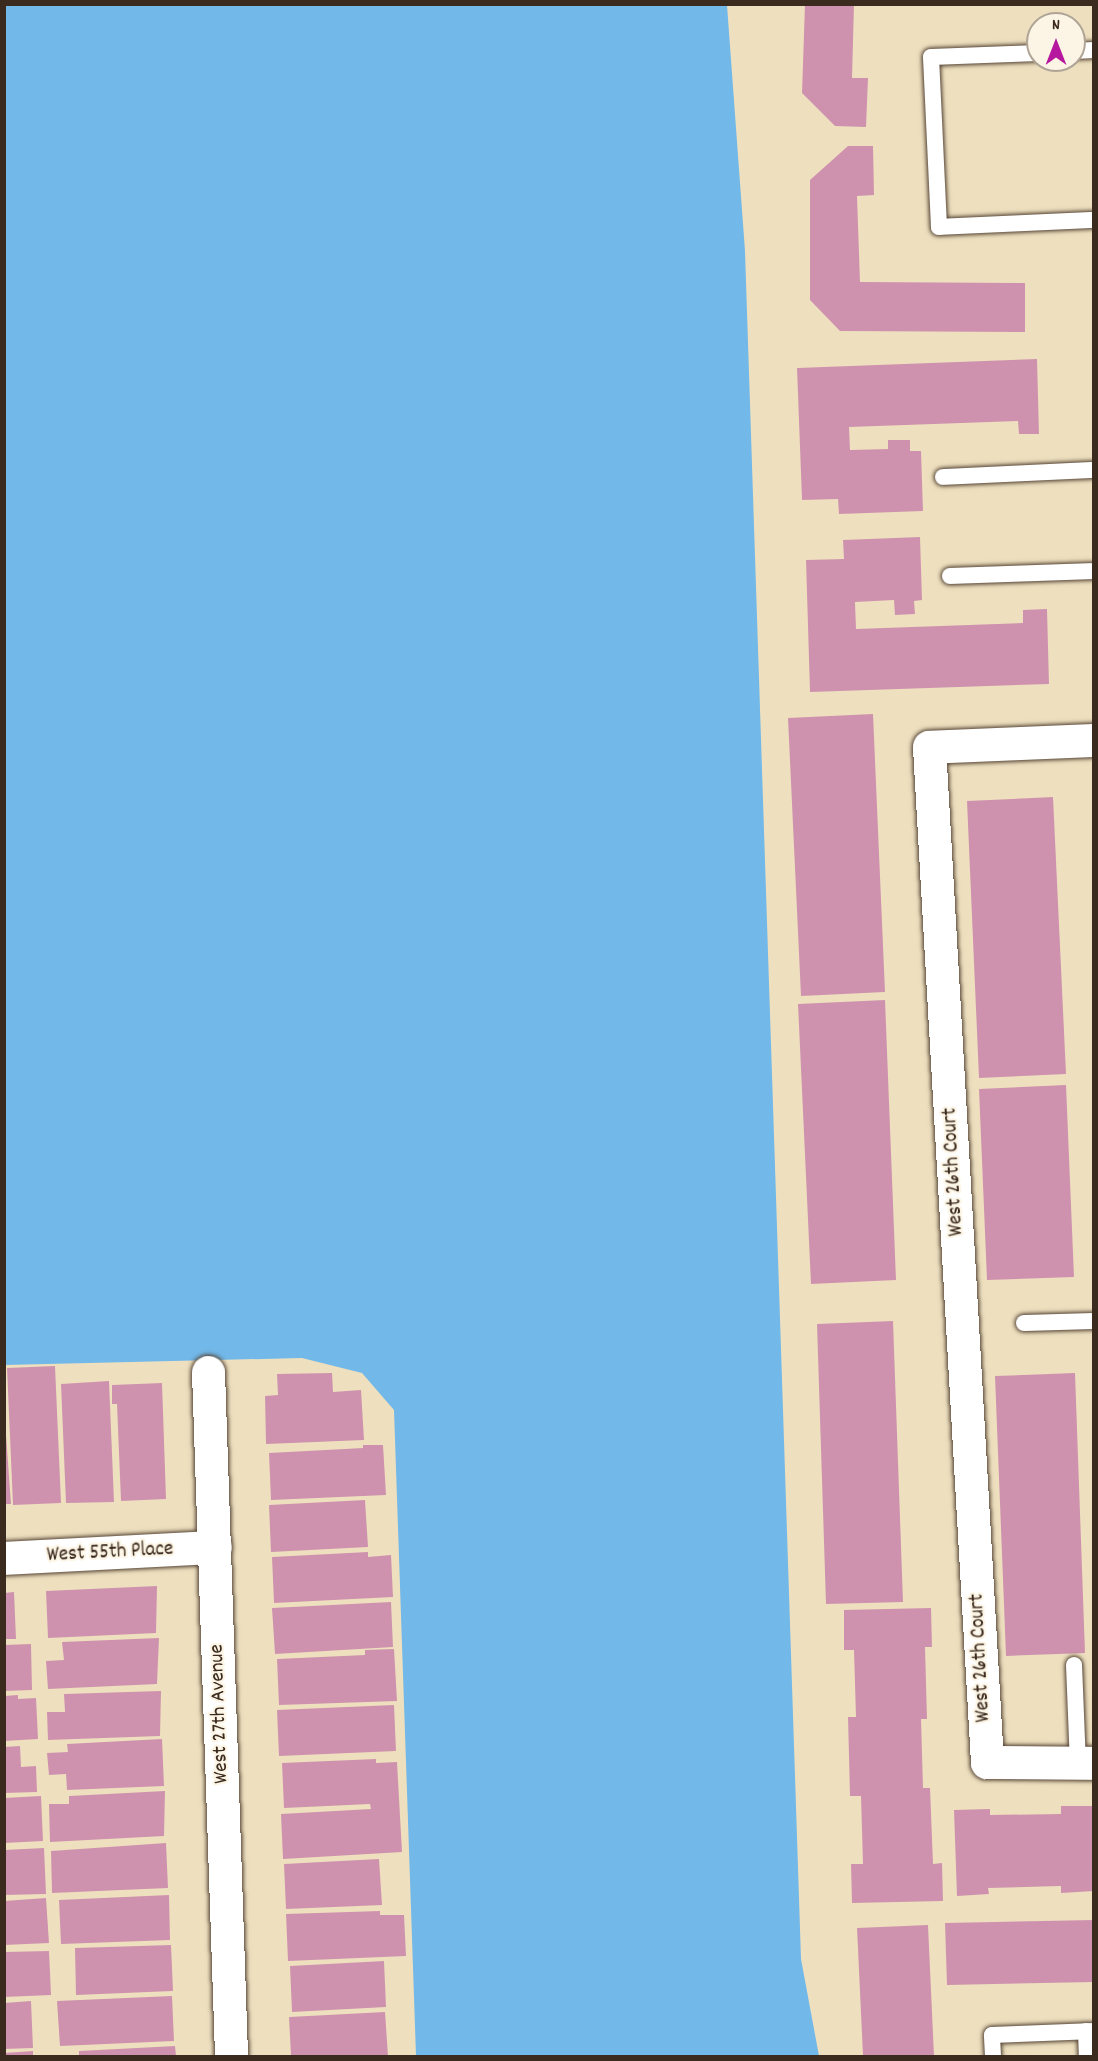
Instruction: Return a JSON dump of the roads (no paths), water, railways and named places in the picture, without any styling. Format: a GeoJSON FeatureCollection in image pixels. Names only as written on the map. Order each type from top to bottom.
{"type":"FeatureCollection","features":[{"type":"Feature","properties":{"kind":"street","name":"West 26th Court"},"geometry":{"type":"LineString","coordinates":[[1086,1763],[987,1762],[929,747],[1094,740]]}},
{"type":"Feature","properties":{"kind":"street","name":"West 27th Avenue"},"geometry":{"type":"LineString","coordinates":[[208,1372],[231,2056]]}},
{"type":"Feature","properties":{"kind":"street","name":"West 55th Place"},"geometry":{"type":"LineString","coordinates":[[4,1558],[215,1547]]}},
{"type":"Feature","properties":{"kind":"lane"},"geometry":{"type":"LineString","coordinates":[[1026,53],[932,57],[939,227],[1094,220]]}},
{"type":"Feature","properties":{"kind":"lane"},"geometry":{"type":"LineString","coordinates":[[943,477],[1094,470]]}},
{"type":"Feature","properties":{"kind":"lane"},"geometry":{"type":"LineString","coordinates":[[950,576],[1094,571]]}},
{"type":"Feature","properties":{"kind":"lane"},"geometry":{"type":"LineString","coordinates":[[1024,1323],[1094,1322]]}},
{"type":"Feature","properties":{"kind":"lane"},"geometry":{"type":"LineString","coordinates":[[1074,1665],[1086,1763]]}},
{"type":"Feature","properties":{"kind":"lane"},"geometry":{"type":"LineString","coordinates":[[993,2056],[992,2035],[1090,2031],[1087,2056]]}},
{"type":"Feature","properties":{"kind":"water"},"geometry":{"type":"Polygon","coordinates":[[[4,5],[727,5],[745,251],[801,1959],[819,2056],[416,2056],[394,1410],[362,1373],[302,1358],[5,1365],[4,5]]]}}]}
